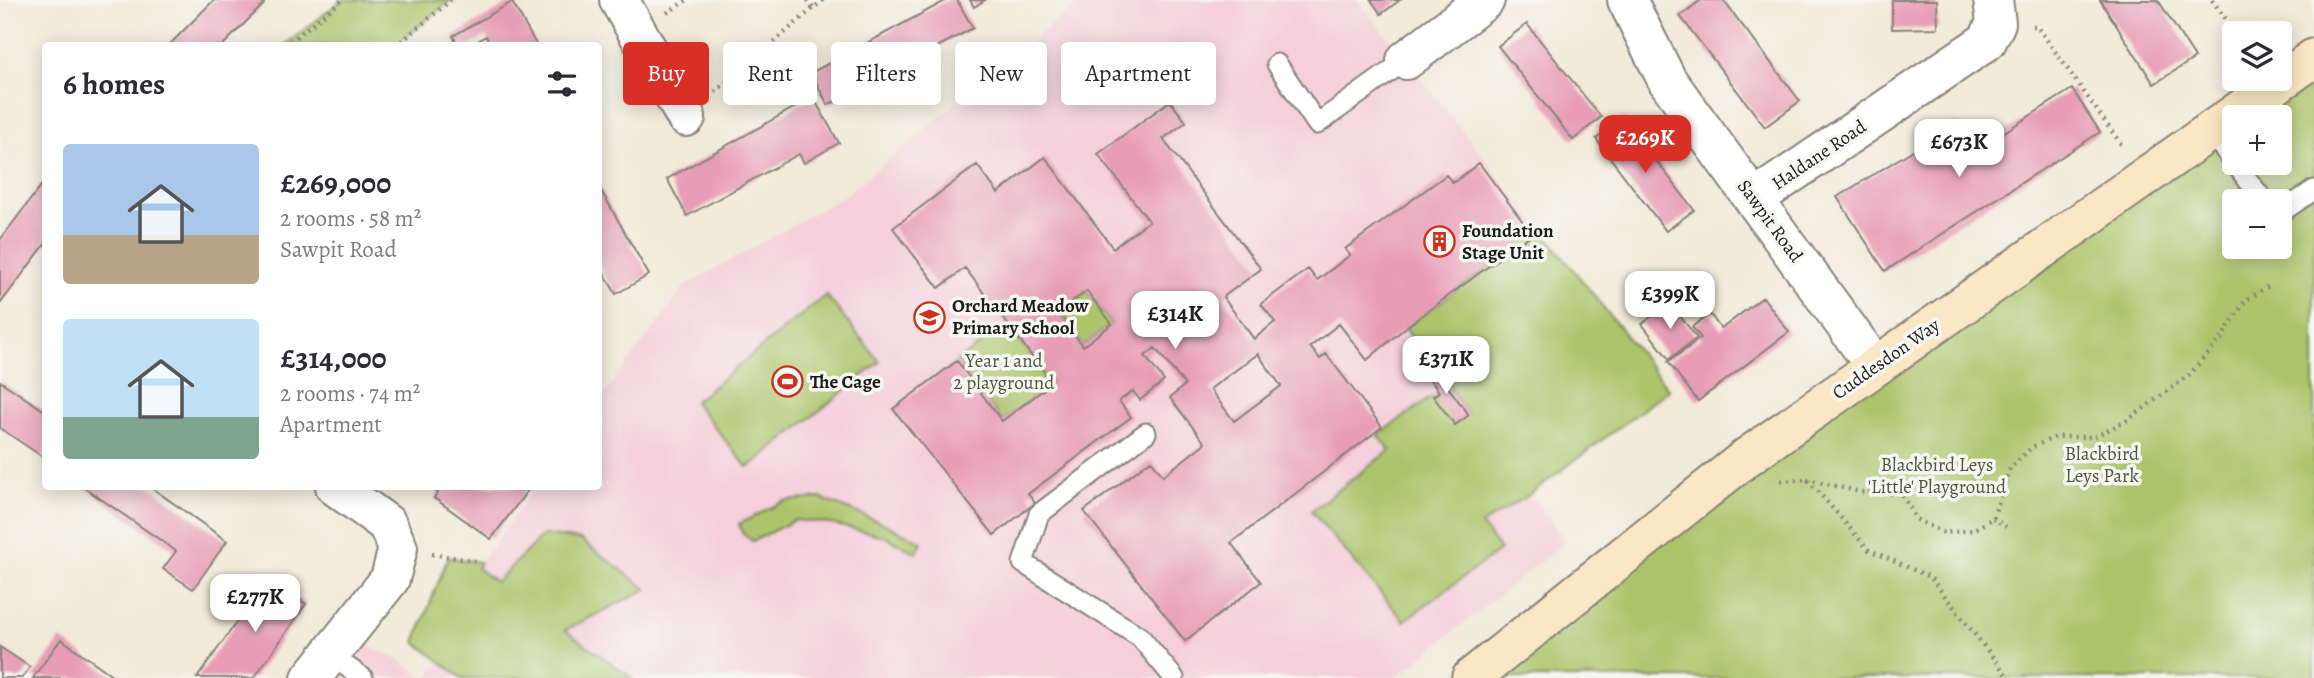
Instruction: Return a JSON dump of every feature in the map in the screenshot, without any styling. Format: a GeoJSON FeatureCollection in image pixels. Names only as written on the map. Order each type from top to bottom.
{"type":"FeatureCollection","features":[{"type":"Feature","properties":{"kind":"street"},"geometry":{"type":"LineString","coordinates":[[618,0],[686,117]]}},
{"type":"Feature","properties":{"kind":"street"},"geometry":{"type":"LineString","coordinates":[[1406,60],[1485,0]]}},
{"type":"Feature","properties":{"kind":"street","name":"Sawpit Road"},"geometry":{"type":"LineString","coordinates":[[1627,0],[1667,80],[1875,366]]}},
{"type":"Feature","properties":{"kind":"street","name":"Haldane Road"},"geometry":{"type":"LineString","coordinates":[[1754,199],[1987,41],[1995,11]]}},
{"type":"Feature","properties":{"kind":"street","name":"Cuddesdon Way"},"geometry":{"type":"LineString","coordinates":[[1471,678],[1747,457],[2314,58]]}},
{"type":"Feature","properties":{"kind":"street"},"geometry":{"type":"LineString","coordinates":[[320,666],[390,579],[398,548],[387,524],[340,490]]}},
{"type":"Feature","properties":{"kind":"lane"},"geometry":{"type":"LineString","coordinates":[[1277,64],[1317,124],[1406,60]]}},
{"type":"Feature","properties":{"kind":"lane"},"geometry":{"type":"LineString","coordinates":[[2210,131],[2255,189]]}},
{"type":"Feature","properties":{"kind":"lane"},"geometry":{"type":"LineString","coordinates":[[2292,206],[2314,190]]}},
{"type":"Feature","properties":{"kind":"lane"},"geometry":{"type":"LineString","coordinates":[[1146,433],[1039,514],[1023,564],[1140,637],[1174,678]]}},
{"type":"Feature","properties":{"kind":"lane"},"geometry":{"type":"LineString","coordinates":[[320,666],[363,678]]}},
{"type":"Feature","properties":{"kind":"path"},"geometry":{"type":"LineString","coordinates":[[290,42],[342,0]]}},
{"type":"Feature","properties":{"kind":"path"},"geometry":{"type":"LineString","coordinates":[[401,42],[450,0]]}},
{"type":"Feature","properties":{"kind":"path"},"geometry":{"type":"LineString","coordinates":[[808,0],[813,8]]}},
{"type":"Feature","properties":{"kind":"path"},"geometry":{"type":"LineString","coordinates":[[686,117],[823,0]]}},
{"type":"Feature","properties":{"kind":"path"},"geometry":{"type":"LineString","coordinates":[[2212,0],[2227,21]]}},
{"type":"Feature","properties":{"kind":"path"},"geometry":{"type":"LineString","coordinates":[[1995,11],[2037,26],[2144,177]]}},
{"type":"Feature","properties":{"kind":"path"},"geometry":{"type":"LineString","coordinates":[[1747,457],[1768,482],[1807,478],[1860,492],[1902,494],[1916,519],[1944,533],[1973,530],[1993,518],[2010,468],[2032,447],[2056,437],[2094,437],[2128,420],[2189,375],[2221,339],[2245,301],[2270,285]]}},
{"type":"Feature","properties":{"kind":"path"},"geometry":{"type":"LineString","coordinates":[[1807,478],[1870,550],[1930,577],[2009,678]]}},
{"type":"Feature","properties":{"kind":"path"},"geometry":{"type":"LineString","coordinates":[[1993,518],[2006,527]]}},
{"type":"Feature","properties":{"kind":"path"},"geometry":{"type":"LineString","coordinates":[[398,548],[480,562]]}},
{"type":"Feature","properties":{"kind":"shaded area"},"geometry":{"type":"Polygon","coordinates":[[[1082,0],[1358,0],[1669,390],[1530,494],[1566,541],[1396,678],[632,678],[476,568],[534,490],[602,490],[602,398],[685,286],[844,196],[955,105],[1047,105],[1047,42],[1031,42],[1082,0]]]}},
{"type":"Feature","properties":{"kind":"shaded area"},"geometry":{"type":"Polygon","coordinates":[[[360,643],[400,660],[423,678],[334,678],[360,643]]]}},
{"type":"Feature","properties":{"kind":"shaded area"},"geometry":{"type":"Polygon","coordinates":[[[440,662],[462,678],[427,678],[440,662]]]}},
{"type":"Feature","properties":{"kind":"green space"},"geometry":{"type":"Polygon","coordinates":[[[342,0],[451,0],[400,42],[289,42],[342,0]]]}},
{"type":"Feature","properties":{"kind":"green space","name":"Blackbird Leys Park"},"geometry":{"type":"Polygon","coordinates":[[[2314,58],[2314,678],[1490,678],[1747,457],[2222,123],[2222,175],[2292,175],[2292,105],[2247,105],[2267,91],[2292,91],[2292,73],[2314,58]]]}},
{"type":"Feature","properties":{"kind":"green space"},"geometry":{"type":"Polygon","coordinates":[[[1542,230],[1669,390],[1530,494],[1481,525],[1500,550],[1404,621],[1311,511],[1390,450],[1378,435],[1433,396],[1469,415],[1405,328],[1532,234],[1542,230]]]}},
{"type":"Feature","properties":{"kind":"green space"},"geometry":{"type":"Polygon","coordinates":[[[1087,291],[1112,324],[1083,346],[1058,312],[1087,291]]]}},
{"type":"Feature","properties":{"kind":"green space","name":"The Cage"},"geometry":{"type":"Polygon","coordinates":[[[826,295],[880,362],[748,468],[694,402],[826,295]]]}},
{"type":"Feature","properties":{"kind":"green space","name":"Year 1 and 2 playground"},"geometry":{"type":"Polygon","coordinates":[[[1008,325],[1052,383],[1002,421],[957,361],[1008,325]]]}},
{"type":"Feature","properties":{"kind":"green space"},"geometry":{"type":"Polygon","coordinates":[[[820,498],[922,542],[916,553],[884,536],[826,523],[795,520],[753,541],[743,534],[739,524],[784,501],[820,498]]]}},
{"type":"Feature","properties":{"kind":"green space"},"geometry":{"type":"Polygon","coordinates":[[[543,535],[581,540],[647,589],[565,630],[632,678],[462,678],[415,642],[448,557],[480,562],[477,568],[496,582],[543,535]]]}},
{"type":"Feature","properties":{"kind":"building"},"geometry":{"type":"Polygon","coordinates":[[[214,0],[260,0],[264,4],[226,42],[172,42],[214,0]]]}},
{"type":"Feature","properties":{"kind":"building"},"geometry":{"type":"Polygon","coordinates":[[[947,0],[957,0],[973,28],[941,45],[941,42],[869,42],[947,0]]]}},
{"type":"Feature","properties":{"kind":"building"},"geometry":{"type":"Polygon","coordinates":[[[970,0],[985,0],[974,7],[970,0]]]}},
{"type":"Feature","properties":{"kind":"building"},"geometry":{"type":"Polygon","coordinates":[[[1371,0],[1400,0],[1381,14],[1371,0]]]}},
{"type":"Feature","properties":{"kind":"building"},"geometry":{"type":"Polygon","coordinates":[[[1701,0],[1723,0],[1800,101],[1765,127],[1680,16],[1701,0]]]}},
{"type":"Feature","properties":{"kind":"building"},"geometry":{"type":"Polygon","coordinates":[[[1892,0],[1937,0],[1938,28],[1892,29],[1892,0]]]}},
{"type":"Feature","properties":{"kind":"building"},"geometry":{"type":"Polygon","coordinates":[[[2100,0],[2158,0],[2195,58],[2154,84],[2100,0]]]}},
{"type":"Feature","properties":{"kind":"building"},"geometry":{"type":"Polygon","coordinates":[[[512,2],[535,42],[489,42],[486,36],[476,42],[456,42],[453,36],[512,2]]]}},
{"type":"Feature","properties":{"kind":"building"},"geometry":{"type":"Polygon","coordinates":[[[1527,24],[1601,117],[1573,140],[1498,46],[1527,24]]]}},
{"type":"Feature","properties":{"kind":"building"},"geometry":{"type":"Polygon","coordinates":[[[831,62],[831,103],[828,105],[817,84],[817,70],[831,62]]]}},
{"type":"Feature","properties":{"kind":"building"},"geometry":{"type":"Polygon","coordinates":[[[2072,89],[2100,132],[1885,271],[1837,197],[1957,123],[1976,150],[2072,89]]]}},
{"type":"Feature","properties":{"kind":"building"},"geometry":{"type":"Polygon","coordinates":[[[817,104],[839,143],[804,163],[799,154],[687,216],[667,179],[799,105],[817,104]]]}},
{"type":"Feature","properties":{"kind":"building"},"geometry":{"type":"Polygon","coordinates":[[[1165,105],[1173,105],[1186,122],[1163,139],[1261,269],[1223,297],[1254,339],[1275,322],[1261,304],[1308,269],[1317,280],[1350,255],[1345,249],[1446,175],[1453,183],[1479,163],[1532,234],[1405,328],[1367,360],[1339,324],[1310,347],[1320,359],[1326,354],[1382,427],[1231,543],[1261,582],[1185,641],[1084,511],[1151,460],[1163,476],[1205,443],[1170,398],[1185,385],[1155,348],[1145,356],[1164,381],[1140,400],[1133,391],[1119,401],[1131,417],[1028,494],[1035,503],[994,535],[893,409],[957,361],[1002,421],[1052,383],[965,268],[939,288],[893,228],[977,165],[998,193],[1045,157],[1113,248],[1149,221],[1098,154],[1165,105]],[[1087,291],[1058,312],[1083,346],[1112,324],[1087,291]],[[1258,354],[1210,389],[1234,421],[1281,386],[1258,354]]]}},
{"type":"Feature","properties":{"kind":"building"},"geometry":{"type":"Polygon","coordinates":[[[1624,118],[1694,210],[1666,231],[1596,139],[1624,118]]]}},
{"type":"Feature","properties":{"kind":"building"},"geometry":{"type":"Polygon","coordinates":[[[42,184],[42,248],[0,304],[0,240],[42,184]]]}},
{"type":"Feature","properties":{"kind":"building"},"geometry":{"type":"Polygon","coordinates":[[[602,192],[649,275],[616,294],[602,270],[602,192]]]}},
{"type":"Feature","properties":{"kind":"building"},"geometry":{"type":"Polygon","coordinates":[[[1763,297],[1789,332],[1698,401],[1668,362],[1701,338],[1692,327],[1710,314],[1721,329],[1763,297]]]}},
{"type":"Feature","properties":{"kind":"building"},"geometry":{"type":"Polygon","coordinates":[[[1670,303],[1697,338],[1669,359],[1642,324],[1670,303]]]}},
{"type":"Feature","properties":{"kind":"building"},"geometry":{"type":"Polygon","coordinates":[[[1429,362],[1469,415],[1455,425],[1433,396],[1439,392],[1421,367],[1429,362]]]}},
{"type":"Feature","properties":{"kind":"building"},"geometry":{"type":"Polygon","coordinates":[[[0,381],[42,409],[42,456],[0,428],[0,381]]]}},
{"type":"Feature","properties":{"kind":"building"},"geometry":{"type":"Polygon","coordinates":[[[88,490],[155,490],[227,541],[193,589],[163,569],[176,551],[88,490]]]}},
{"type":"Feature","properties":{"kind":"building"},"geometry":{"type":"Polygon","coordinates":[[[434,490],[528,490],[491,539],[434,498],[438,493],[434,490]]]}},
{"type":"Feature","properties":{"kind":"building"},"geometry":{"type":"Polygon","coordinates":[[[268,578],[306,604],[254,678],[197,678],[268,578]]]}},
{"type":"Feature","properties":{"kind":"building"},"geometry":{"type":"Polygon","coordinates":[[[61,639],[116,678],[33,678],[61,639]]]}},
{"type":"Feature","properties":{"kind":"building"},"geometry":{"type":"Polygon","coordinates":[[[0,647],[30,667],[22,678],[0,678],[0,647]]]}},
{"type":"Feature","properties":{"kind":"place","name":"Foundation Stage Unit"},"geometry":{"type":"Point","coordinates":[1439,242]}},
{"type":"Feature","properties":{"kind":"place","name":"Orchard Meadow Primary School"},"geometry":{"type":"Point","coordinates":[929,317]}},
{"type":"Feature","properties":{"kind":"place","name":"The Cage"},"geometry":{"type":"Point","coordinates":[787,382]}},
{"type":"Feature","properties":{"kind":"park label","name":"Blackbird Leys 'Little' Playground"},"geometry":{"type":"Point","coordinates":[1937,476]}}]}
